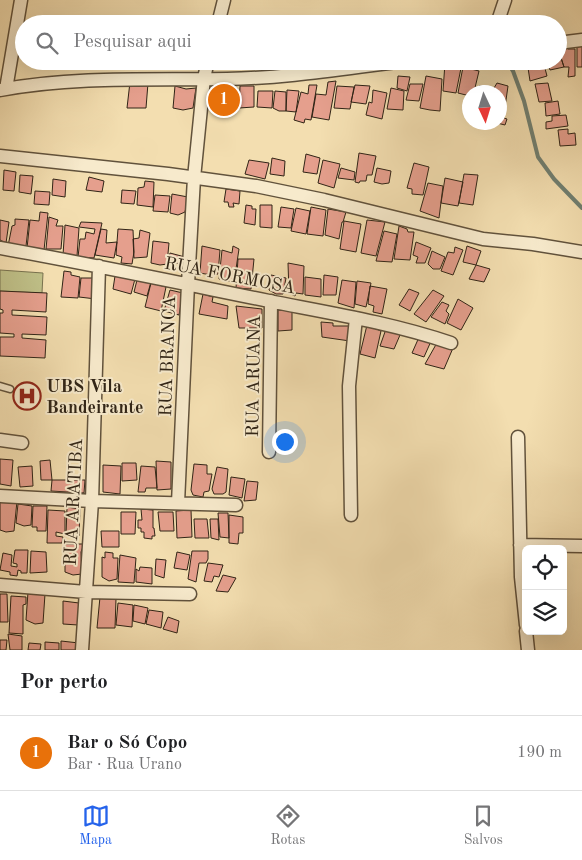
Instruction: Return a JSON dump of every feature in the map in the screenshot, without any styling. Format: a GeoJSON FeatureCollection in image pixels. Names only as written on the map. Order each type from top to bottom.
{"type":"FeatureCollection","features":[{"type":"Feature","properties":{"kind":"street"},"geometry":{"type":"LineString","coordinates":[[17,15],[20,0]]}},
{"type":"Feature","properties":{"kind":"street"},"geometry":{"type":"LineString","coordinates":[[220,15],[224,0]]}},
{"type":"Feature","properties":{"kind":"street"},"geometry":{"type":"LineString","coordinates":[[500,15],[505,0]]}},
{"type":"Feature","properties":{"kind":"street"},"geometry":{"type":"LineString","coordinates":[[15,26],[3,89],[128,79],[262,78],[329,70]]}},
{"type":"Feature","properties":{"kind":"street"},"geometry":{"type":"LineString","coordinates":[[567,42],[582,40]]}},
{"type":"Feature","properties":{"kind":"street","name":"RUA BRANCA"},"geometry":{"type":"LineString","coordinates":[[178,503],[194,178],[206,70]]}},
{"type":"Feature","properties":{"kind":"street"},"geometry":{"type":"LineString","coordinates":[[0,156],[168,174],[256,186],[362,209],[483,239],[533,244],[582,252]]}},
{"type":"Feature","properties":{"kind":"street","name":"RUA FORMOSA"},"geometry":{"type":"LineString","coordinates":[[0,248],[356,318],[417,332],[451,343]]}},
{"type":"Feature","properties":{"kind":"street","name":"RUA ARATIBA"},"geometry":{"type":"LineString","coordinates":[[82,650],[92,501],[99,266]]}},
{"type":"Feature","properties":{"kind":"street","name":"RUA ARUANA"},"geometry":{"type":"LineString","coordinates":[[269,452],[271,301]]}},
{"type":"Feature","properties":{"kind":"street"},"geometry":{"type":"LineString","coordinates":[[351,515],[349,386],[356,318]]}},
{"type":"Feature","properties":{"kind":"street"},"geometry":{"type":"LineString","coordinates":[[518,437],[522,590]]}},
{"type":"Feature","properties":{"kind":"street"},"geometry":{"type":"LineString","coordinates":[[0,440],[22,443]]}},
{"type":"Feature","properties":{"kind":"street"},"geometry":{"type":"LineString","coordinates":[[0,496],[236,505]]}},
{"type":"Feature","properties":{"kind":"street"},"geometry":{"type":"LineString","coordinates":[[520,545],[582,546]]}},
{"type":"Feature","properties":{"kind":"street"},"geometry":{"type":"LineString","coordinates":[[0,585],[86,592],[190,594]]}},
{"type":"Feature","properties":{"kind":"street"},"geometry":{"type":"LineString","coordinates":[[526,635],[528,650]]}},
{"type":"Feature","properties":{"kind":"lane"},"geometry":{"type":"LineString","coordinates":[[0,386],[10,389]]}},
{"type":"Feature","properties":{"kind":"green space"},"geometry":{"type":"Polygon","coordinates":[[[0,270],[43,273],[42,293],[0,291],[0,270]]]}},
{"type":"Feature","properties":{"kind":"building"},"geometry":{"type":"Polygon","coordinates":[[[567,46],[568,49],[575,49],[575,76],[568,77],[567,46]]]}},
{"type":"Feature","properties":{"kind":"building"},"geometry":{"type":"Polygon","coordinates":[[[582,46],[582,67],[577,67],[577,47],[582,46]]]}},
{"type":"Feature","properties":{"kind":"building"},"geometry":{"type":"Polygon","coordinates":[[[444,70],[461,70],[456,93],[443,91],[444,70]]]}},
{"type":"Feature","properties":{"kind":"building"},"geometry":{"type":"Polygon","coordinates":[[[462,70],[479,71],[476,85],[462,85],[462,94],[458,93],[462,70]]]}},
{"type":"Feature","properties":{"kind":"building"},"geometry":{"type":"Polygon","coordinates":[[[528,70],[545,70],[547,76],[530,81],[528,70]]]}},
{"type":"Feature","properties":{"kind":"building"},"geometry":{"type":"Polygon","coordinates":[[[398,76],[410,77],[407,91],[397,88],[398,76]]]}},
{"type":"Feature","properties":{"kind":"building"},"geometry":{"type":"Polygon","coordinates":[[[426,76],[442,79],[440,111],[420,108],[426,76]]]}},
{"type":"Feature","properties":{"kind":"building"},"geometry":{"type":"Polygon","coordinates":[[[336,81],[329,120],[312,117],[316,94],[326,95],[328,82],[336,81]]]}},
{"type":"Feature","properties":{"kind":"building"},"geometry":{"type":"Polygon","coordinates":[[[130,82],[148,83],[146,108],[127,108],[130,82]]]}},
{"type":"Feature","properties":{"kind":"building"},"geometry":{"type":"Polygon","coordinates":[[[548,83],[552,101],[539,102],[535,84],[548,83]]]}},
{"type":"Feature","properties":{"kind":"building"},"geometry":{"type":"Polygon","coordinates":[[[410,84],[423,84],[419,101],[406,100],[410,84]]]}},
{"type":"Feature","properties":{"kind":"building"},"geometry":{"type":"Polygon","coordinates":[[[309,85],[317,85],[311,120],[305,119],[304,123],[294,120],[301,92],[308,94],[309,85]]]}},
{"type":"Feature","properties":{"kind":"building"},"geometry":{"type":"Polygon","coordinates":[[[355,85],[370,86],[366,104],[351,102],[355,85]]]}},
{"type":"Feature","properties":{"kind":"building"},"geometry":{"type":"Polygon","coordinates":[[[175,86],[186,89],[196,88],[193,108],[183,110],[173,108],[175,86]]]}},
{"type":"Feature","properties":{"kind":"building"},"geometry":{"type":"Polygon","coordinates":[[[240,86],[254,86],[254,107],[239,108],[240,86]]]}},
{"type":"Feature","properties":{"kind":"building"},"geometry":{"type":"Polygon","coordinates":[[[337,86],[354,87],[350,109],[334,108],[337,86]]]}},
{"type":"Feature","properties":{"kind":"building"},"geometry":{"type":"Polygon","coordinates":[[[213,87],[237,88],[237,108],[214,108],[210,105],[211,95],[214,95],[213,87]]]}},
{"type":"Feature","properties":{"kind":"building"},"geometry":{"type":"Polygon","coordinates":[[[391,88],[404,91],[403,110],[387,109],[391,88]]]}},
{"type":"Feature","properties":{"kind":"building"},"geometry":{"type":"Polygon","coordinates":[[[287,90],[299,91],[296,112],[286,111],[287,90]]]}},
{"type":"Feature","properties":{"kind":"building"},"geometry":{"type":"Polygon","coordinates":[[[373,90],[387,93],[382,119],[366,115],[369,102],[372,103],[373,90]]]}},
{"type":"Feature","properties":{"kind":"building"},"geometry":{"type":"Polygon","coordinates":[[[258,91],[273,91],[272,108],[257,107],[258,91]]]}},
{"type":"Feature","properties":{"kind":"building"},"geometry":{"type":"Polygon","coordinates":[[[275,91],[286,92],[286,111],[279,111],[273,108],[275,91]]]}},
{"type":"Feature","properties":{"kind":"building"},"geometry":{"type":"Polygon","coordinates":[[[558,101],[560,114],[546,116],[545,103],[558,101]]]}},
{"type":"Feature","properties":{"kind":"building"},"geometry":{"type":"Polygon","coordinates":[[[566,115],[568,126],[546,129],[546,122],[552,121],[552,116],[566,115]]]}},
{"type":"Feature","properties":{"kind":"building"},"geometry":{"type":"Polygon","coordinates":[[[568,129],[568,134],[575,133],[576,145],[560,146],[558,130],[568,129]]]}},
{"type":"Feature","properties":{"kind":"building"},"geometry":{"type":"Polygon","coordinates":[[[359,153],[376,156],[372,175],[367,175],[366,181],[360,181],[359,183],[355,182],[359,153]]]}},
{"type":"Feature","properties":{"kind":"building"},"geometry":{"type":"Polygon","coordinates":[[[306,154],[320,158],[317,174],[303,172],[306,154]]]}},
{"type":"Feature","properties":{"kind":"building"},"geometry":{"type":"Polygon","coordinates":[[[272,158],[285,161],[284,176],[270,174],[272,158]]]}},
{"type":"Feature","properties":{"kind":"building"},"geometry":{"type":"Polygon","coordinates":[[[249,160],[269,163],[265,179],[245,174],[249,160]]]}},
{"type":"Feature","properties":{"kind":"building"},"geometry":{"type":"Polygon","coordinates":[[[323,160],[340,164],[334,188],[318,183],[323,160]]]}},
{"type":"Feature","properties":{"kind":"building"},"geometry":{"type":"Polygon","coordinates":[[[414,163],[429,167],[423,195],[412,194],[412,189],[407,188],[414,163]]]}},
{"type":"Feature","properties":{"kind":"building"},"geometry":{"type":"Polygon","coordinates":[[[341,168],[355,172],[354,180],[338,178],[341,168]]]}},
{"type":"Feature","properties":{"kind":"building"},"geometry":{"type":"Polygon","coordinates":[[[377,168],[391,171],[389,183],[374,182],[377,168]]]}},
{"type":"Feature","properties":{"kind":"building"},"geometry":{"type":"Polygon","coordinates":[[[4,170],[16,172],[14,191],[3,190],[4,170]]]}},
{"type":"Feature","properties":{"kind":"building"},"geometry":{"type":"Polygon","coordinates":[[[464,174],[478,175],[473,205],[459,203],[464,174]]]}},
{"type":"Feature","properties":{"kind":"building"},"geometry":{"type":"Polygon","coordinates":[[[20,175],[33,176],[31,194],[19,192],[20,175]]]}},
{"type":"Feature","properties":{"kind":"building"},"geometry":{"type":"Polygon","coordinates":[[[89,177],[104,181],[102,192],[86,190],[89,177]]]}},
{"type":"Feature","properties":{"kind":"building"},"geometry":{"type":"Polygon","coordinates":[[[445,178],[463,182],[458,206],[441,203],[445,178]]]}},
{"type":"Feature","properties":{"kind":"building"},"geometry":{"type":"Polygon","coordinates":[[[53,179],[66,181],[65,197],[52,195],[53,179]]]}},
{"type":"Feature","properties":{"kind":"building"},"geometry":{"type":"Polygon","coordinates":[[[145,181],[154,182],[153,207],[137,205],[138,188],[144,187],[145,181]]]}},
{"type":"Feature","properties":{"kind":"building"},"geometry":{"type":"Polygon","coordinates":[[[428,183],[443,186],[439,218],[420,211],[428,183]]]}},
{"type":"Feature","properties":{"kind":"building"},"geometry":{"type":"Polygon","coordinates":[[[226,189],[240,191],[239,204],[233,203],[234,207],[229,207],[228,202],[224,202],[226,189]]]}},
{"type":"Feature","properties":{"kind":"building"},"geometry":{"type":"Polygon","coordinates":[[[122,190],[136,191],[134,204],[121,203],[122,190]]]}},
{"type":"Feature","properties":{"kind":"building"},"geometry":{"type":"Polygon","coordinates":[[[35,191],[50,192],[49,205],[34,204],[35,191]]]}},
{"type":"Feature","properties":{"kind":"building"},"geometry":{"type":"Polygon","coordinates":[[[172,194],[188,197],[185,212],[178,215],[170,213],[172,194]]]}},
{"type":"Feature","properties":{"kind":"building"},"geometry":{"type":"Polygon","coordinates":[[[155,195],[170,196],[168,212],[153,211],[155,195]]]}},
{"type":"Feature","properties":{"kind":"building"},"geometry":{"type":"Polygon","coordinates":[[[246,205],[256,209],[255,225],[244,223],[246,205]]]}},
{"type":"Feature","properties":{"kind":"building"},"geometry":{"type":"Polygon","coordinates":[[[260,205],[272,205],[272,228],[260,227],[260,205]]]}},
{"type":"Feature","properties":{"kind":"building"},"geometry":{"type":"Polygon","coordinates":[[[281,207],[294,209],[291,228],[278,227],[281,207]]]}},
{"type":"Feature","properties":{"kind":"building"},"geometry":{"type":"Polygon","coordinates":[[[311,207],[326,210],[323,236],[307,234],[311,207]]]}},
{"type":"Feature","properties":{"kind":"building"},"geometry":{"type":"Polygon","coordinates":[[[296,208],[310,211],[306,234],[291,231],[296,208]]]}},
{"type":"Feature","properties":{"kind":"building"},"geometry":{"type":"Polygon","coordinates":[[[328,209],[346,212],[339,239],[325,235],[328,209]]]}},
{"type":"Feature","properties":{"kind":"building"},"geometry":{"type":"Polygon","coordinates":[[[40,212],[48,213],[44,250],[27,248],[30,220],[39,221],[40,212]]]}},
{"type":"Feature","properties":{"kind":"building"},"geometry":{"type":"Polygon","coordinates":[[[49,217],[58,220],[56,226],[63,226],[61,249],[46,249],[49,217]]]}},
{"type":"Feature","properties":{"kind":"building"},"geometry":{"type":"Polygon","coordinates":[[[15,219],[29,220],[26,246],[8,246],[12,226],[15,225],[15,219]]]}},
{"type":"Feature","properties":{"kind":"building"},"geometry":{"type":"Polygon","coordinates":[[[0,220],[9,222],[6,243],[0,240],[0,220]]]}},
{"type":"Feature","properties":{"kind":"building"},"geometry":{"type":"Polygon","coordinates":[[[367,220],[385,222],[376,256],[361,253],[367,220]]]}},
{"type":"Feature","properties":{"kind":"building"},"geometry":{"type":"Polygon","coordinates":[[[344,221],[361,224],[356,252],[340,249],[344,221]]]}},
{"type":"Feature","properties":{"kind":"building"},"geometry":{"type":"Polygon","coordinates":[[[81,222],[102,223],[94,258],[78,257],[80,239],[85,239],[86,232],[94,234],[95,229],[79,227],[81,222]]]}},
{"type":"Feature","properties":{"kind":"building"},"geometry":{"type":"Polygon","coordinates":[[[65,225],[79,228],[77,256],[63,255],[65,225]]]}},
{"type":"Feature","properties":{"kind":"building"},"geometry":{"type":"Polygon","coordinates":[[[399,226],[407,229],[408,232],[414,232],[410,260],[394,259],[399,226]]]}},
{"type":"Feature","properties":{"kind":"building"},"geometry":{"type":"Polygon","coordinates":[[[101,229],[107,230],[106,243],[117,242],[114,258],[95,255],[101,229]]]}},
{"type":"Feature","properties":{"kind":"building"},"geometry":{"type":"Polygon","coordinates":[[[118,229],[133,230],[134,252],[132,264],[121,263],[122,257],[116,255],[118,229]]]}},
{"type":"Feature","properties":{"kind":"building"},"geometry":{"type":"Polygon","coordinates":[[[140,230],[150,233],[147,257],[134,258],[133,239],[139,238],[140,230]]]}},
{"type":"Feature","properties":{"kind":"building"},"geometry":{"type":"Polygon","coordinates":[[[384,231],[397,234],[392,262],[376,261],[384,231]]]}},
{"type":"Feature","properties":{"kind":"building"},"geometry":{"type":"Polygon","coordinates":[[[153,241],[169,243],[167,264],[151,263],[153,241]]]}},
{"type":"Feature","properties":{"kind":"building"},"geometry":{"type":"Polygon","coordinates":[[[416,242],[431,248],[425,263],[416,263],[418,257],[413,255],[416,242]]]}},
{"type":"Feature","properties":{"kind":"building"},"geometry":{"type":"Polygon","coordinates":[[[202,246],[220,250],[218,274],[200,273],[202,246]]]}},
{"type":"Feature","properties":{"kind":"building"},"geometry":{"type":"Polygon","coordinates":[[[233,246],[239,249],[234,282],[219,279],[222,250],[232,253],[233,246]]]}},
{"type":"Feature","properties":{"kind":"building"},"geometry":{"type":"Polygon","coordinates":[[[467,246],[481,251],[476,265],[463,262],[467,246]]]}},
{"type":"Feature","properties":{"kind":"building"},"geometry":{"type":"Polygon","coordinates":[[[455,247],[463,250],[453,275],[441,271],[448,252],[454,253],[455,247]]]}},
{"type":"Feature","properties":{"kind":"building"},"geometry":{"type":"Polygon","coordinates":[[[432,251],[445,257],[440,269],[433,269],[428,264],[432,251]]]}},
{"type":"Feature","properties":{"kind":"building"},"geometry":{"type":"Polygon","coordinates":[[[170,253],[185,257],[184,265],[168,261],[170,253]]]}},
{"type":"Feature","properties":{"kind":"building"},"geometry":{"type":"Polygon","coordinates":[[[238,259],[254,259],[251,289],[236,288],[238,259]]]}},
{"type":"Feature","properties":{"kind":"building"},"geometry":{"type":"Polygon","coordinates":[[[288,263],[304,266],[303,294],[296,293],[295,296],[289,293],[288,263]]]}},
{"type":"Feature","properties":{"kind":"building"},"geometry":{"type":"Polygon","coordinates":[[[476,265],[490,269],[484,282],[469,279],[476,265]]]}},
{"type":"Feature","properties":{"kind":"building"},"geometry":{"type":"Polygon","coordinates":[[[64,271],[71,272],[71,275],[80,277],[78,298],[61,297],[64,271]]]}},
{"type":"Feature","properties":{"kind":"building"},"geometry":{"type":"Polygon","coordinates":[[[271,275],[286,278],[283,294],[276,294],[269,290],[271,275]]]}},
{"type":"Feature","properties":{"kind":"building"},"geometry":{"type":"Polygon","coordinates":[[[324,275],[338,277],[336,295],[323,295],[324,275]]]}},
{"type":"Feature","properties":{"kind":"building"},"geometry":{"type":"Polygon","coordinates":[[[115,276],[135,279],[131,294],[113,289],[115,276]]]}},
{"type":"Feature","properties":{"kind":"building"},"geometry":{"type":"Polygon","coordinates":[[[305,277],[321,279],[321,297],[305,295],[305,277]]]}},
{"type":"Feature","properties":{"kind":"building"},"geometry":{"type":"Polygon","coordinates":[[[81,278],[97,278],[96,299],[79,297],[81,278]]]}},
{"type":"Feature","properties":{"kind":"building"},"geometry":{"type":"Polygon","coordinates":[[[137,280],[151,282],[147,296],[134,292],[137,280]]]}},
{"type":"Feature","properties":{"kind":"building"},"geometry":{"type":"Polygon","coordinates":[[[342,280],[356,282],[354,308],[338,303],[342,280]]]}},
{"type":"Feature","properties":{"kind":"building"},"geometry":{"type":"Polygon","coordinates":[[[357,281],[371,283],[366,307],[355,304],[357,281]]]}},
{"type":"Feature","properties":{"kind":"building"},"geometry":{"type":"Polygon","coordinates":[[[151,283],[166,287],[161,311],[145,307],[151,283]]]}},
{"type":"Feature","properties":{"kind":"building"},"geometry":{"type":"Polygon","coordinates":[[[370,286],[387,289],[382,314],[373,312],[374,306],[368,304],[370,286]]]}},
{"type":"Feature","properties":{"kind":"building"},"geometry":{"type":"Polygon","coordinates":[[[409,289],[419,293],[410,311],[399,305],[409,289]]]}},
{"type":"Feature","properties":{"kind":"building"},"geometry":{"type":"Polygon","coordinates":[[[170,290],[183,293],[179,315],[164,311],[170,290]]]}},
{"type":"Feature","properties":{"kind":"building"},"geometry":{"type":"Polygon","coordinates":[[[433,290],[444,296],[426,322],[414,314],[433,290]]]}},
{"type":"Feature","properties":{"kind":"building"},"geometry":{"type":"Polygon","coordinates":[[[0,291],[47,293],[46,312],[12,310],[12,315],[47,317],[46,335],[22,334],[22,338],[46,340],[45,358],[0,356],[0,337],[14,337],[14,334],[0,333],[0,313],[3,313],[3,310],[0,309],[0,291]]]}},
{"type":"Feature","properties":{"kind":"building"},"geometry":{"type":"Polygon","coordinates":[[[203,294],[213,297],[212,302],[228,306],[227,319],[199,314],[203,294]]]}},
{"type":"Feature","properties":{"kind":"building"},"geometry":{"type":"Polygon","coordinates":[[[458,299],[473,308],[461,330],[447,323],[458,299]]]}},
{"type":"Feature","properties":{"kind":"building"},"geometry":{"type":"Polygon","coordinates":[[[442,302],[449,305],[446,311],[449,314],[445,324],[431,317],[442,302]]]}},
{"type":"Feature","properties":{"kind":"building"},"geometry":{"type":"Polygon","coordinates":[[[236,306],[262,309],[262,328],[239,328],[236,306]]]}},
{"type":"Feature","properties":{"kind":"building"},"geometry":{"type":"Polygon","coordinates":[[[278,310],[292,311],[292,330],[278,331],[278,310]]]}},
{"type":"Feature","properties":{"kind":"building"},"geometry":{"type":"Polygon","coordinates":[[[321,322],[333,323],[333,326],[351,326],[350,341],[322,337],[321,322]]]}},
{"type":"Feature","properties":{"kind":"building"},"geometry":{"type":"Polygon","coordinates":[[[367,325],[381,331],[375,358],[360,354],[367,325]]]}},
{"type":"Feature","properties":{"kind":"building"},"geometry":{"type":"Polygon","coordinates":[[[386,329],[400,335],[394,349],[380,346],[386,329]]]}},
{"type":"Feature","properties":{"kind":"building"},"geometry":{"type":"Polygon","coordinates":[[[420,335],[432,339],[424,357],[412,353],[420,335]]]}},
{"type":"Feature","properties":{"kind":"building"},"geometry":{"type":"Polygon","coordinates":[[[438,341],[453,348],[444,369],[425,364],[438,341]]]}},
{"type":"Feature","properties":{"kind":"building"},"geometry":{"type":"Polygon","coordinates":[[[0,459],[13,460],[11,486],[0,484],[0,459]]]}},
{"type":"Feature","properties":{"kind":"building"},"geometry":{"type":"Polygon","coordinates":[[[50,460],[52,480],[41,480],[40,461],[50,460]]]}},
{"type":"Feature","properties":{"kind":"building"},"geometry":{"type":"Polygon","coordinates":[[[156,461],[171,462],[171,489],[157,490],[156,461]]]}},
{"type":"Feature","properties":{"kind":"building"},"geometry":{"type":"Polygon","coordinates":[[[122,463],[136,463],[137,480],[122,481],[122,463]]]}},
{"type":"Feature","properties":{"kind":"building"},"geometry":{"type":"Polygon","coordinates":[[[194,464],[207,465],[207,474],[212,474],[209,491],[204,492],[203,497],[193,495],[191,490],[194,464]]]}},
{"type":"Feature","properties":{"kind":"building"},"geometry":{"type":"Polygon","coordinates":[[[103,465],[121,466],[120,494],[103,492],[103,465]]]}},
{"type":"Feature","properties":{"kind":"building"},"geometry":{"type":"Polygon","coordinates":[[[32,466],[33,486],[20,487],[18,467],[32,466]]]}},
{"type":"Feature","properties":{"kind":"building"},"geometry":{"type":"Polygon","coordinates":[[[141,466],[155,467],[157,488],[146,488],[145,492],[138,492],[141,466]]]}},
{"type":"Feature","properties":{"kind":"building"},"geometry":{"type":"Polygon","coordinates":[[[217,467],[228,469],[226,492],[223,494],[214,494],[212,489],[217,467]]]}},
{"type":"Feature","properties":{"kind":"building"},"geometry":{"type":"Polygon","coordinates":[[[231,477],[245,479],[242,498],[229,495],[231,477]]]}},
{"type":"Feature","properties":{"kind":"building"},"geometry":{"type":"Polygon","coordinates":[[[52,480],[85,480],[84,493],[51,491],[52,480]]]}},
{"type":"Feature","properties":{"kind":"building"},"geometry":{"type":"Polygon","coordinates":[[[247,481],[258,482],[256,500],[244,501],[247,481]]]}},
{"type":"Feature","properties":{"kind":"building"},"geometry":{"type":"Polygon","coordinates":[[[0,499],[17,501],[14,531],[6,532],[0,530],[0,499]]]}},
{"type":"Feature","properties":{"kind":"building"},"geometry":{"type":"Polygon","coordinates":[[[18,504],[32,506],[31,525],[24,526],[16,523],[18,504]]]}},
{"type":"Feature","properties":{"kind":"building"},"geometry":{"type":"Polygon","coordinates":[[[33,506],[47,506],[46,531],[37,531],[37,527],[32,527],[33,506]]]}},
{"type":"Feature","properties":{"kind":"building"},"geometry":{"type":"Polygon","coordinates":[[[67,507],[80,509],[79,536],[66,535],[67,507]]]}},
{"type":"Feature","properties":{"kind":"building"},"geometry":{"type":"Polygon","coordinates":[[[141,509],[153,510],[155,536],[152,536],[152,539],[144,538],[144,532],[141,532],[141,528],[138,528],[138,520],[142,520],[141,509]]]}},
{"type":"Feature","properties":{"kind":"building"},"geometry":{"type":"Polygon","coordinates":[[[48,510],[65,511],[65,534],[56,532],[56,536],[63,537],[62,543],[47,543],[48,510]]]}},
{"type":"Feature","properties":{"kind":"building"},"geometry":{"type":"Polygon","coordinates":[[[191,510],[192,537],[177,538],[176,511],[191,510]]]}},
{"type":"Feature","properties":{"kind":"building"},"geometry":{"type":"Polygon","coordinates":[[[121,512],[136,512],[135,534],[121,534],[121,512]]]}},
{"type":"Feature","properties":{"kind":"building"},"geometry":{"type":"Polygon","coordinates":[[[158,512],[173,512],[174,531],[160,531],[158,512]]]}},
{"type":"Feature","properties":{"kind":"building"},"geometry":{"type":"Polygon","coordinates":[[[218,513],[228,513],[229,538],[220,537],[218,513]]]}},
{"type":"Feature","properties":{"kind":"building"},"geometry":{"type":"Polygon","coordinates":[[[229,515],[243,517],[243,533],[239,533],[238,544],[229,543],[229,515]]]}},
{"type":"Feature","properties":{"kind":"building"},"geometry":{"type":"Polygon","coordinates":[[[194,519],[207,519],[209,538],[195,538],[194,519]]]}},
{"type":"Feature","properties":{"kind":"building"},"geometry":{"type":"Polygon","coordinates":[[[210,519],[218,519],[219,540],[211,538],[210,519]]]}},
{"type":"Feature","properties":{"kind":"building"},"geometry":{"type":"Polygon","coordinates":[[[101,531],[119,531],[119,547],[102,547],[101,531]]]}},
{"type":"Feature","properties":{"kind":"building"},"geometry":{"type":"Polygon","coordinates":[[[65,544],[84,544],[81,552],[82,574],[73,575],[65,572],[65,544]]]}},
{"type":"Feature","properties":{"kind":"building"},"geometry":{"type":"Polygon","coordinates":[[[15,550],[28,550],[27,573],[21,573],[18,570],[17,576],[0,570],[3,553],[12,555],[11,566],[17,567],[17,564],[13,563],[15,550]]]}},
{"type":"Feature","properties":{"kind":"building"},"geometry":{"type":"Polygon","coordinates":[[[31,551],[46,552],[47,572],[30,573],[31,551]]]}},
{"type":"Feature","properties":{"kind":"building"},"geometry":{"type":"Polygon","coordinates":[[[192,551],[208,551],[206,563],[199,563],[196,582],[188,579],[192,551]]]}},
{"type":"Feature","properties":{"kind":"building"},"geometry":{"type":"Polygon","coordinates":[[[105,552],[113,553],[113,558],[118,558],[117,579],[109,581],[102,577],[102,557],[105,558],[105,552]]]}},
{"type":"Feature","properties":{"kind":"building"},"geometry":{"type":"Polygon","coordinates":[[[177,552],[190,555],[187,570],[174,568],[177,552]]]}},
{"type":"Feature","properties":{"kind":"building"},"geometry":{"type":"Polygon","coordinates":[[[120,555],[136,558],[134,583],[118,582],[120,555]]]}},
{"type":"Feature","properties":{"kind":"building"},"geometry":{"type":"Polygon","coordinates":[[[156,559],[166,560],[164,578],[155,575],[156,559]]]}},
{"type":"Feature","properties":{"kind":"building"},"geometry":{"type":"Polygon","coordinates":[[[208,563],[223,565],[219,577],[214,576],[212,582],[204,581],[208,563]]]}},
{"type":"Feature","properties":{"kind":"building"},"geometry":{"type":"Polygon","coordinates":[[[140,567],[152,568],[152,584],[136,582],[136,569],[139,571],[140,567]]]}},
{"type":"Feature","properties":{"kind":"building"},"geometry":{"type":"Polygon","coordinates":[[[223,575],[236,578],[228,592],[216,591],[223,575]]]}},
{"type":"Feature","properties":{"kind":"building"},"geometry":{"type":"Polygon","coordinates":[[[28,592],[45,594],[43,623],[35,624],[26,620],[28,592]]]}},
{"type":"Feature","properties":{"kind":"building"},"geometry":{"type":"Polygon","coordinates":[[[0,594],[7,594],[8,622],[0,622],[0,594]]]}},
{"type":"Feature","properties":{"kind":"building"},"geometry":{"type":"Polygon","coordinates":[[[11,596],[26,597],[26,604],[23,605],[23,634],[9,633],[11,596]]]}},
{"type":"Feature","properties":{"kind":"building"},"geometry":{"type":"Polygon","coordinates":[[[100,597],[116,599],[115,628],[97,628],[100,597]]]}},
{"type":"Feature","properties":{"kind":"building"},"geometry":{"type":"Polygon","coordinates":[[[63,601],[79,603],[78,625],[63,624],[63,601]]]}},
{"type":"Feature","properties":{"kind":"building"},"geometry":{"type":"Polygon","coordinates":[[[118,603],[133,605],[132,627],[116,625],[118,603]]]}},
{"type":"Feature","properties":{"kind":"building"},"geometry":{"type":"Polygon","coordinates":[[[134,605],[148,608],[145,624],[133,621],[134,605]]]}},
{"type":"Feature","properties":{"kind":"building"},"geometry":{"type":"Polygon","coordinates":[[[149,610],[163,612],[161,628],[146,624],[149,610]]]}},
{"type":"Feature","properties":{"kind":"building"},"geometry":{"type":"Polygon","coordinates":[[[168,617],[179,621],[177,633],[163,629],[168,617]]]}},
{"type":"Feature","properties":{"kind":"building"},"geometry":{"type":"Polygon","coordinates":[[[8,634],[22,636],[22,650],[10,650],[8,634]]]}},
{"type":"Feature","properties":{"kind":"building"},"geometry":{"type":"Polygon","coordinates":[[[0,640],[7,640],[6,650],[0,650],[0,640]]]}},
{"type":"Feature","properties":{"kind":"building"},"geometry":{"type":"Polygon","coordinates":[[[61,641],[79,643],[78,650],[61,650],[61,641]]]}},
{"type":"Feature","properties":{"kind":"building"},"geometry":{"type":"Polygon","coordinates":[[[45,642],[59,643],[59,650],[45,650],[45,642]]]}},
{"type":"Feature","properties":{"kind":"building"},"geometry":{"type":"Polygon","coordinates":[[[29,643],[41,644],[40,650],[28,650],[29,643]]]}},
{"type":"Feature","properties":{"kind":"waterway"},"geometry":{"type":"LineString","coordinates":[[512,70],[524,101],[538,157],[554,179],[582,208]]}},
{"type":"Feature","properties":{"kind":"place","name":"Bar o Só Copo"},"geometry":{"type":"Point","coordinates":[224,100]}},
{"type":"Feature","properties":{"kind":"place","name":"UBS Vila Bandeirante"},"geometry":{"type":"Point","coordinates":[27,396]}}]}
